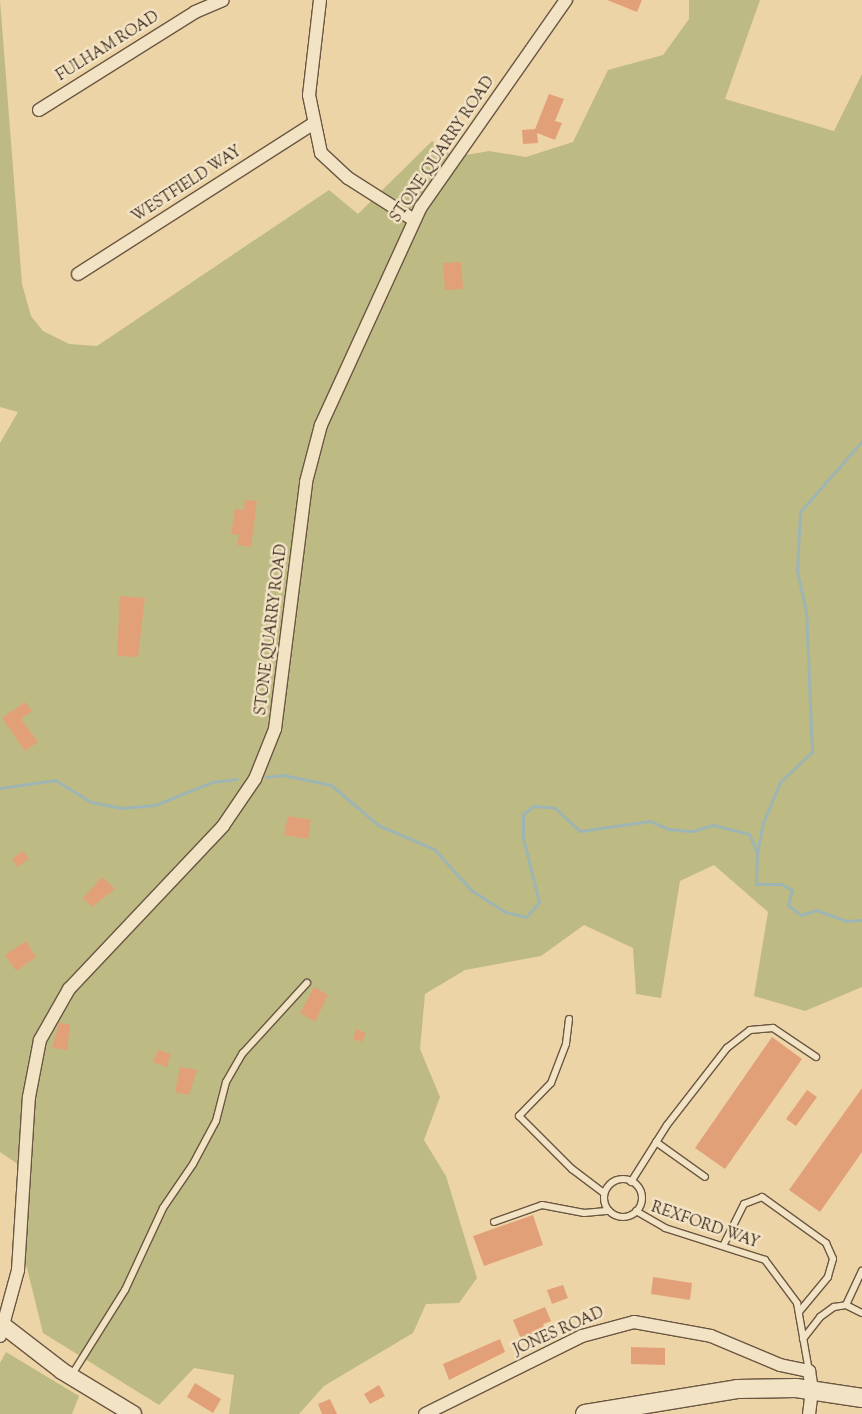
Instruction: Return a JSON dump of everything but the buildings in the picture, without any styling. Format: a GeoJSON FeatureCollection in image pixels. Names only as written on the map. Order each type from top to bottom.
{"type":"FeatureCollection","features":[{"type":"Feature","properties":{"kind":"main road"},"geometry":{"type":"LineString","coordinates":[[585,1414],[719,1391],[812,1390],[862,1398]]}},
{"type":"Feature","properties":{"kind":"street","name":"FULHAM ROAD"},"geometry":{"type":"LineString","coordinates":[[39,110],[195,12],[223,0]]}},
{"type":"Feature","properties":{"kind":"street"},"geometry":{"type":"LineString","coordinates":[[320,0],[310,66],[313,124],[321,153],[332,165],[414,220]]}},
{"type":"Feature","properties":{"kind":"street","name":"STONE QUARRY ROAD"},"geometry":{"type":"LineString","coordinates":[[1,1329],[18,1270],[29,1097],[40,1040],[69,989],[223,826],[255,779],[275,729],[286,668],[313,446],[414,220],[566,0]]}},
{"type":"Feature","properties":{"kind":"street","name":"WESTFIELD WAY"},"geometry":{"type":"LineString","coordinates":[[78,274],[313,124]]}},
{"type":"Feature","properties":{"kind":"street","name":"JONES ROAD"},"geometry":{"type":"LineString","coordinates":[[424,1414],[582,1336],[634,1322],[711,1336],[780,1365],[809,1371]]}},
{"type":"Feature","properties":{"kind":"street"},"geometry":{"type":"LineString","coordinates":[[1,1329],[70,1377],[134,1414]]}},
{"type":"Feature","properties":{"kind":"street"},"geometry":{"type":"LineString","coordinates":[[809,1371],[812,1390],[809,1414]]}},
{"type":"Feature","properties":{"kind":"lane"},"geometry":{"type":"LineString","coordinates":[[70,1377],[125,1290],[163,1208],[193,1164],[216,1121],[234,1068],[307,983]]}},
{"type":"Feature","properties":{"kind":"lane"},"geometry":{"type":"LineString","coordinates":[[569,1019],[563,1057],[551,1083],[520,1116],[572,1169],[604,1193],[609,1211]]}},
{"type":"Feature","properties":{"kind":"lane"},"geometry":{"type":"LineString","coordinates":[[604,1193],[618,1179],[631,1182],[656,1142],[727,1048],[750,1030],[773,1028],[816,1057]]}},
{"type":"Feature","properties":{"kind":"lane"},"geometry":{"type":"LineString","coordinates":[[656,1142],[705,1177]]}},
{"type":"Feature","properties":{"kind":"lane","name":"REXFORD WAY"},"geometry":{"type":"LineString","coordinates":[[494,1222],[542,1205],[584,1213],[609,1211],[627,1216],[636,1211],[641,1193],[631,1182]]}},
{"type":"Feature","properties":{"kind":"lane"},"geometry":{"type":"LineString","coordinates":[[724,1244],[744,1204],[762,1197],[826,1243],[833,1259],[828,1277],[799,1312]]}},
{"type":"Feature","properties":{"kind":"lane","name":"REXFORD WAY"},"geometry":{"type":"LineString","coordinates":[[636,1211],[665,1228],[724,1244],[765,1260],[797,1302],[809,1371]]}},
{"type":"Feature","properties":{"kind":"lane"},"geometry":{"type":"LineString","coordinates":[[803,1339],[820,1317],[846,1305],[862,1270]]}},
{"type":"Feature","properties":{"kind":"lane"},"geometry":{"type":"LineString","coordinates":[[846,1305],[862,1313]]}},
{"type":"Feature","properties":{"kind":"shaded area"},"geometry":{"type":"Polygon","coordinates":[[[0,0],[22,284],[31,316],[43,331],[69,344],[97,346],[329,190],[358,214],[432,141],[454,157],[489,151],[526,157],[573,142],[608,70],[663,55],[689,19],[689,0],[760,0],[725,99],[834,131],[862,74],[862,987],[805,1011],[754,996],[768,912],[714,865],[680,881],[661,998],[636,994],[633,948],[584,925],[541,956],[465,970],[425,994],[420,1049],[440,1097],[424,1140],[446,1176],[477,1278],[459,1303],[426,1304],[413,1333],[324,1386],[299,1414],[229,1414],[234,1375],[194,1368],[159,1405],[43,1333],[26,1264],[25,1169],[0,1152],[0,443],[18,412],[0,407],[0,0]]]}},
{"type":"Feature","properties":{"kind":"shaded area"},"geometry":{"type":"Polygon","coordinates":[[[6,1352],[79,1396],[72,1414],[0,1414],[0,1363],[6,1352]]]}},
{"type":"Feature","properties":{"kind":"waterway"},"geometry":{"type":"LineString","coordinates":[[757,853],[763,823],[780,782],[812,752],[806,611],[797,571],[800,512],[862,441]]}},
{"type":"Feature","properties":{"kind":"waterway"},"geometry":{"type":"LineString","coordinates":[[266,777],[283,775],[331,785],[378,825],[434,849],[471,890],[505,912],[526,917],[539,902],[523,838],[523,814],[534,806],[555,808],[580,831],[650,821],[668,829],[693,831],[713,825],[749,834],[757,853],[756,884],[781,884],[792,890],[788,905],[801,915],[816,910],[846,921],[862,920]]}},
{"type":"Feature","properties":{"kind":"waterway"},"geometry":{"type":"LineString","coordinates":[[0,788],[55,780],[91,802],[121,808],[155,805],[212,782],[237,779]]}}]}
